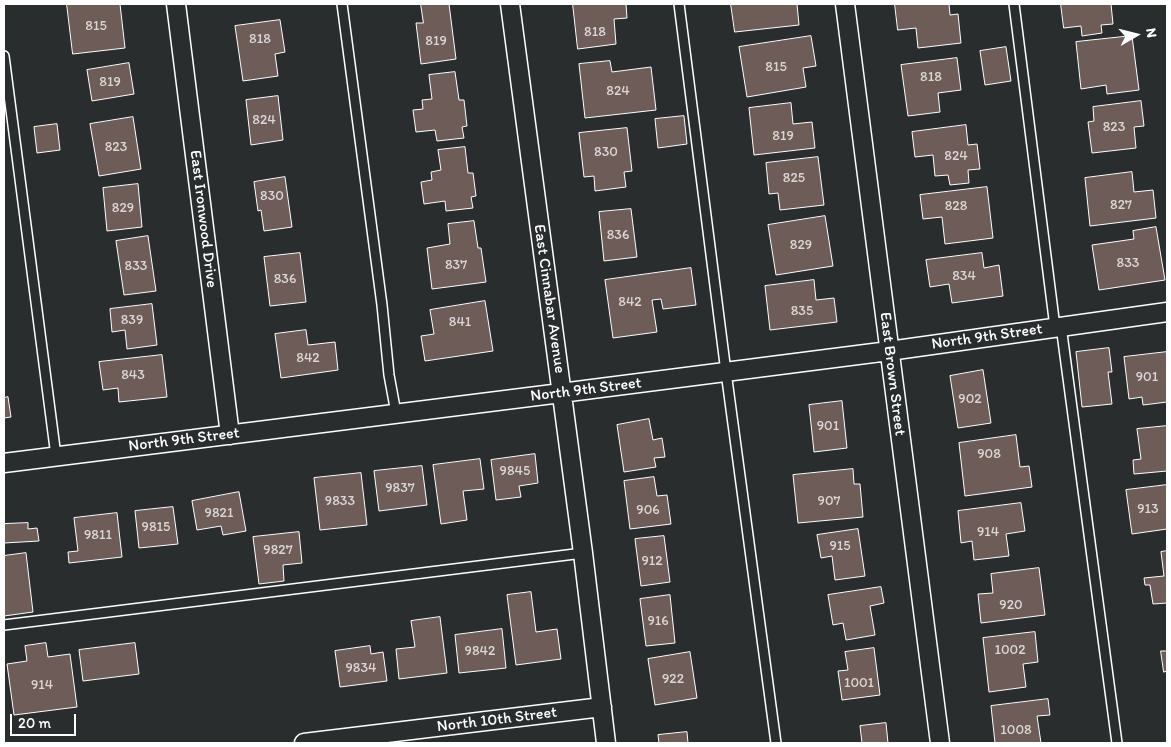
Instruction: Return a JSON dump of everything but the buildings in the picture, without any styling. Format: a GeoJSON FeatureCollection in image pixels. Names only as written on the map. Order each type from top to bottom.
{"type":"FeatureCollection","features":[{"type":"Feature","properties":{"kind":"street","name":"East Ironwood Drive"},"geometry":{"type":"LineString","coordinates":[[176,4],[230,435]]}},
{"type":"Feature","properties":{"kind":"street","name":"East Cinnabar Avenue"},"geometry":{"type":"LineString","coordinates":[[510,4],[583,553],[606,743]]}},
{"type":"Feature","properties":{"kind":"street","name":"East Brown Street"},"geometry":{"type":"LineString","coordinates":[[845,4],[888,351],[940,743]]}},
{"type":"Feature","properties":{"kind":"street","name":"North 9th Street"},"geometry":{"type":"LineString","coordinates":[[4,462],[726,372],[1167,312]]}},
{"type":"Feature","properties":{"kind":"street","name":"North 10th Street"},"geometry":{"type":"LineString","coordinates":[[304,743],[602,707]]}},
{"type":"Feature","properties":{"kind":"lane"},"geometry":{"type":"LineString","coordinates":[[342,4],[382,305],[389,375],[396,413]]}},
{"type":"Feature","properties":{"kind":"lane"},"geometry":{"type":"LineString","coordinates":[[679,4],[776,743]]}},
{"type":"Feature","properties":{"kind":"lane"},"geometry":{"type":"LineString","coordinates":[[1014,4],[1117,743]]}},
{"type":"Feature","properties":{"kind":"lane"},"geometry":{"type":"LineString","coordinates":[[4,56],[56,456]]}},
{"type":"Feature","properties":{"kind":"lane"},"geometry":{"type":"LineString","coordinates":[[4,625],[583,553]]}}]}
